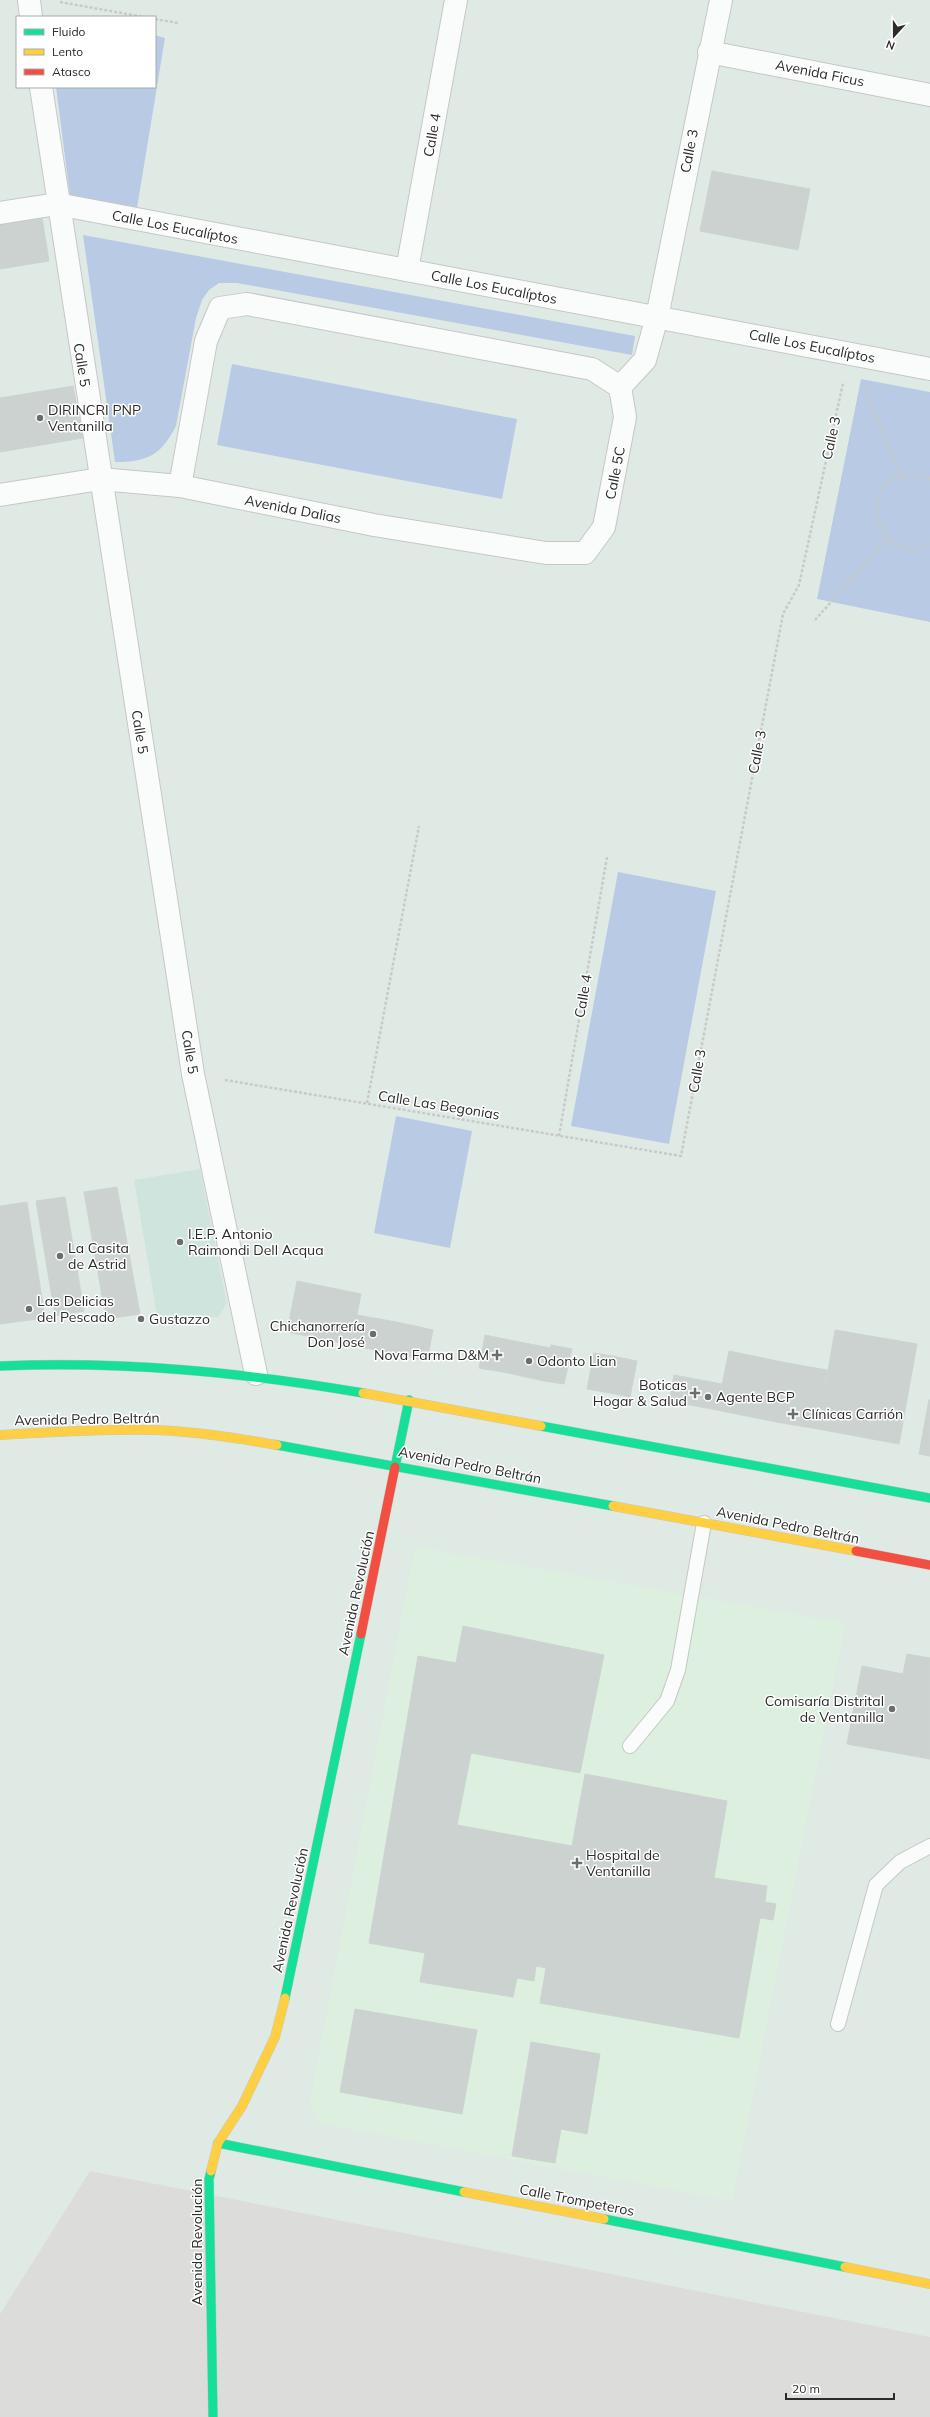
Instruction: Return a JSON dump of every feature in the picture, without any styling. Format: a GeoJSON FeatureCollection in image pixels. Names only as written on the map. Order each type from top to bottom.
{"type":"FeatureCollection","features":[{"type":"Feature","properties":{"kind":"main road"},"geometry":{"type":"LineString","coordinates":[[0,1366],[90,1363],[256,1374],[409,1400],[930,1498]]}},
{"type":"Feature","properties":{"kind":"main road","name":"Avenida Revolución"},"geometry":{"type":"LineString","coordinates":[[213,2417],[209,2179],[218,2143],[246,2100],[275,2037],[293,1967],[397,1466],[409,1400]]}},
{"type":"Feature","properties":{"kind":"main road","name":"Avenida Pedro Beltrán"},"geometry":{"type":"LineString","coordinates":[[0,1435],[81,1430],[154,1430],[229,1437],[397,1466],[930,1565]]}},
{"type":"Feature","properties":{"kind":"main road","name":"Calle Trompeteros"},"geometry":{"type":"LineString","coordinates":[[218,2143],[930,2284]]}},
{"type":"Feature","properties":{"kind":"street"},"geometry":{"type":"LineString","coordinates":[[29,0],[31,16]]}},
{"type":"Feature","properties":{"kind":"street","name":"Calle 4"},"geometry":{"type":"LineString","coordinates":[[408,270],[456,0]]}},
{"type":"Feature","properties":{"kind":"street","name":"Calle 3"},"geometry":{"type":"LineString","coordinates":[[620,387],[645,360],[656,317],[709,52],[721,0]]}},
{"type":"Feature","properties":{"kind":"street","name":"Avenida Ficus"},"geometry":{"type":"LineString","coordinates":[[709,52],[930,95]]}},
{"type":"Feature","properties":{"kind":"street","name":"Calle 5"},"geometry":{"type":"LineString","coordinates":[[41,88],[57,204],[193,1074],[256,1374]]}},
{"type":"Feature","properties":{"kind":"street"},"geometry":{"type":"LineString","coordinates":[[0,214],[57,204]]}},
{"type":"Feature","properties":{"kind":"street","name":"Calle Los Eucalíptos"},"geometry":{"type":"LineString","coordinates":[[57,204],[930,369]]}},
{"type":"Feature","properties":{"kind":"street"},"geometry":{"type":"LineString","coordinates":[[180,486],[206,341],[220,308],[247,304],[592,369],[620,387]]}},
{"type":"Feature","properties":{"kind":"street","name":"Calle 5C"},"geometry":{"type":"LineString","coordinates":[[585,553],[604,527],[625,417],[620,387]]}},
{"type":"Feature","properties":{"kind":"street","name":"Avenida Dalias"},"geometry":{"type":"LineString","coordinates":[[0,496],[100,479],[180,486],[374,525],[546,553],[585,553]]}},
{"type":"Feature","properties":{"kind":"lane"},"geometry":{"type":"LineString","coordinates":[[630,1746],[667,1701],[678,1670],[704,1523]]}},
{"type":"Feature","properties":{"kind":"lane"},"geometry":{"type":"LineString","coordinates":[[838,2024],[876,1885],[900,1862],[930,1846]]}},
{"type":"Feature","properties":{"kind":"path"},"geometry":{"type":"LineString","coordinates":[[59,1],[139,16]]}},
{"type":"Feature","properties":{"kind":"path"},"geometry":{"type":"LineString","coordinates":[[156,19],[178,23]]}},
{"type":"Feature","properties":{"kind":"path"},"geometry":{"type":"LineString","coordinates":[[850,354],[901,476]]}},
{"type":"Feature","properties":{"kind":"path","name":"Calle 3"},"geometry":{"type":"LineString","coordinates":[[681,1156],[783,614],[799,585],[850,354]]}},
{"type":"Feature","properties":{"kind":"path"},"geometry":{"type":"LineString","coordinates":[[930,479],[911,474],[901,476],[884,488],[877,501],[876,516],[882,530],[888,538],[903,546],[915,548],[930,544]]}},
{"type":"Feature","properties":{"kind":"path"},"geometry":{"type":"LineString","coordinates":[[815,620],[888,538]]}},
{"type":"Feature","properties":{"kind":"path"},"geometry":{"type":"LineString","coordinates":[[367,1103],[420,826]]}},
{"type":"Feature","properties":{"kind":"path","name":"Calle 4"},"geometry":{"type":"LineString","coordinates":[[559,1136],[607,857]]}},
{"type":"Feature","properties":{"kind":"path","name":"Calle Las Begonias"},"geometry":{"type":"LineString","coordinates":[[193,1074],[681,1156]]}},
{"type":"Feature","properties":{"kind":"shaded area"},"geometry":{"type":"Polygon","coordinates":[[[156,35],[165,38],[137,208],[70,196],[56,88],[156,88],[156,35]]]}},
{"type":"Feature","properties":{"kind":"shaded area"},"geometry":{"type":"Polygon","coordinates":[[[83,235],[635,336],[632,355],[237,283],[219,283],[209,290],[202,300],[196,318],[176,426],[165,444],[152,455],[126,462],[115,462],[83,235]]]}},
{"type":"Feature","properties":{"kind":"shaded area"},"geometry":{"type":"Polygon","coordinates":[[[232,364],[517,419],[502,499],[217,445],[232,364]]]}},
{"type":"Feature","properties":{"kind":"shaded area"},"geometry":{"type":"Polygon","coordinates":[[[861,379],[930,392],[930,622],[817,599],[861,379]]]}},
{"type":"Feature","properties":{"kind":"shaded area"},"geometry":{"type":"Polygon","coordinates":[[[618,872],[716,891],[669,1144],[571,1126],[618,872]]]}},
{"type":"Feature","properties":{"kind":"shaded area"},"geometry":{"type":"Polygon","coordinates":[[[396,1116],[472,1131],[450,1248],[374,1233],[396,1116]]]}},
{"type":"Feature","properties":{"kind":"shaded area","name":"I.E.P. Antonio Raimondi Dell Acqua"},"geometry":{"type":"Polygon","coordinates":[[[200,1169],[227,1303],[218,1317],[157,1315],[134,1180],[200,1169]]]}},
{"type":"Feature","properties":{"kind":"shaded area","name":"Hospital de Ventanilla"},"geometry":{"type":"Polygon","coordinates":[[[415,1547],[845,1623],[732,2201],[319,2123],[310,2103],[415,1547]]]}},
{"type":"Feature","properties":{"kind":"shaded area"},"geometry":{"type":"Polygon","coordinates":[[[90,2171],[930,2337],[930,2417],[0,2417],[0,2314],[90,2171]]]}},
{"type":"Feature","properties":{"kind":"building"},"geometry":{"type":"Polygon","coordinates":[[[712,171],[810,189],[798,250],[700,231],[712,171]]]}},
{"type":"Feature","properties":{"kind":"building"},"geometry":{"type":"Polygon","coordinates":[[[42,217],[49,261],[0,269],[0,223],[42,217]]]}},
{"type":"Feature","properties":{"kind":"building","name":"DIRINCRI PNP Ventanilla"},"geometry":{"type":"Polygon","coordinates":[[[73,386],[83,438],[0,452],[0,398],[73,386]]]}},
{"type":"Feature","properties":{"kind":"building"},"geometry":{"type":"Polygon","coordinates":[[[117,1187],[140,1314],[106,1319],[84,1192],[117,1187]]]}},
{"type":"Feature","properties":{"kind":"building","name":"La Casita de Astrid"},"geometry":{"type":"Polygon","coordinates":[[[65,1197],[84,1311],[55,1316],[36,1201],[65,1197]]]}},
{"type":"Feature","properties":{"kind":"building"},"geometry":{"type":"Polygon","coordinates":[[[27,1202],[45,1318],[0,1324],[0,1206],[27,1202]]]}},
{"type":"Feature","properties":{"kind":"building"},"geometry":{"type":"Polygon","coordinates":[[[297,1281],[361,1294],[351,1345],[287,1332],[297,1281]]]}},
{"type":"Feature","properties":{"kind":"building","name":"Chichanorrería Don José"},"geometry":{"type":"Polygon","coordinates":[[[357,1315],[396,1322],[390,1353],[351,1345],[357,1315]]]}},
{"type":"Feature","properties":{"kind":"building"},"geometry":{"type":"Polygon","coordinates":[[[396,1322],[415,1326],[409,1357],[390,1353],[396,1322]]]}},
{"type":"Feature","properties":{"kind":"building"},"geometry":{"type":"Polygon","coordinates":[[[415,1326],[433,1330],[427,1361],[409,1357],[415,1326]]]}},
{"type":"Feature","properties":{"kind":"building"},"geometry":{"type":"Polygon","coordinates":[[[835,1330],[917,1344],[899,1444],[818,1429],[835,1330]]]}},
{"type":"Feature","properties":{"kind":"building","name":"Nova Farma D&M"},"geometry":{"type":"Polygon","coordinates":[[[485,1335],[514,1341],[508,1373],[479,1368],[485,1335]]]}},
{"type":"Feature","properties":{"kind":"building","name":"Odonto Lian"},"geometry":{"type":"Polygon","coordinates":[[[514,1341],[551,1348],[544,1381],[508,1373],[514,1341]]]}},
{"type":"Feature","properties":{"kind":"building"},"geometry":{"type":"Polygon","coordinates":[[[551,1345],[572,1349],[564,1384],[544,1381],[551,1345]]]}},
{"type":"Feature","properties":{"kind":"building"},"geometry":{"type":"Polygon","coordinates":[[[729,1351],[787,1363],[776,1422],[717,1410],[729,1351]]]}},
{"type":"Feature","properties":{"kind":"building"},"geometry":{"type":"Polygon","coordinates":[[[594,1353],[617,1357],[610,1393],[587,1389],[594,1353]]]}},
{"type":"Feature","properties":{"kind":"building"},"geometry":{"type":"Polygon","coordinates":[[[617,1357],[637,1361],[630,1397],[610,1393],[617,1357]]]}},
{"type":"Feature","properties":{"kind":"building"},"geometry":{"type":"Polygon","coordinates":[[[787,1363],[827,1370],[818,1429],[776,1422],[787,1363]]]}},
{"type":"Feature","properties":{"kind":"building","name":"Boticas Hogar & Salud"},"geometry":{"type":"Polygon","coordinates":[[[674,1375],[722,1384],[717,1410],[669,1401],[674,1375]]]}},
{"type":"Feature","properties":{"kind":"building"},"geometry":{"type":"Polygon","coordinates":[[[930,1400],[930,1456],[919,1454],[930,1400]]]}},
{"type":"Feature","properties":{"kind":"building","name":"Hospital de Ventanilla"},"geometry":{"type":"Polygon","coordinates":[[[463,1626],[604,1655],[580,1773],[471,1753],[457,1825],[572,1846],[585,1774],[727,1801],[714,1878],[767,1886],[765,1902],[776,1904],[773,1920],[760,1918],[739,2038],[540,2003],[546,1968],[536,1966],[534,1981],[517,1978],[513,1997],[420,1982],[425,1953],[369,1943],[418,1656],[456,1663],[463,1626]]]}},
{"type":"Feature","properties":{"kind":"building","name":"Comisaría Distrital de Ventanilla"},"geometry":{"type":"Polygon","coordinates":[[[907,1654],[930,1658],[930,1759],[847,1744],[862,1666],[903,1674],[907,1654]]]}},
{"type":"Feature","properties":{"kind":"building"},"geometry":{"type":"Polygon","coordinates":[[[355,2009],[477,2030],[462,2114],[340,2092],[355,2009]]]}},
{"type":"Feature","properties":{"kind":"building"},"geometry":{"type":"Polygon","coordinates":[[[531,2042],[600,2054],[587,2134],[561,2129],[555,2163],[512,2156],[531,2042]]]}},
{"type":"Feature","properties":{"kind":"traffic: fast"},"geometry":{"type":"LineString","coordinates":[[0,1366],[92,1365],[182,1370],[272,1379],[363,1393]]}},
{"type":"Feature","properties":{"kind":"traffic: fast"},"geometry":{"type":"LineString","coordinates":[[395,1467],[409,1400]]}},
{"type":"Feature","properties":{"kind":"traffic: fast"},"geometry":{"type":"LineString","coordinates":[[541,1426],[930,1498]]}},
{"type":"Feature","properties":{"kind":"traffic: fast"},"geometry":{"type":"LineString","coordinates":[[277,1445],[613,1506]]}},
{"type":"Feature","properties":{"kind":"traffic: fast"},"geometry":{"type":"LineString","coordinates":[[285,1998],[361,1634]]}},
{"type":"Feature","properties":{"kind":"traffic: fast"},"geometry":{"type":"LineString","coordinates":[[218,2143],[464,2192]]}},
{"type":"Feature","properties":{"kind":"traffic: fast"},"geometry":{"type":"LineString","coordinates":[[211,2171],[209,2179],[213,2417]]}},
{"type":"Feature","properties":{"kind":"traffic: fast"},"geometry":{"type":"LineString","coordinates":[[604,2219],[845,2267]]}},
{"type":"Feature","properties":{"kind":"traffic: slow"},"geometry":{"type":"LineString","coordinates":[[363,1393],[541,1426]]}},
{"type":"Feature","properties":{"kind":"traffic: slow"},"geometry":{"type":"LineString","coordinates":[[0,1435],[96,1430],[153,1430],[199,1433],[277,1445]]}},
{"type":"Feature","properties":{"kind":"traffic: slow"},"geometry":{"type":"LineString","coordinates":[[613,1506],[856,1551]]}},
{"type":"Feature","properties":{"kind":"traffic: slow"},"geometry":{"type":"LineString","coordinates":[[211,2171],[218,2143],[242,2106],[275,2037],[285,1998]]}},
{"type":"Feature","properties":{"kind":"traffic: slow"},"geometry":{"type":"LineString","coordinates":[[464,2192],[604,2219]]}},
{"type":"Feature","properties":{"kind":"traffic: slow"},"geometry":{"type":"LineString","coordinates":[[845,2267],[930,2284]]}},
{"type":"Feature","properties":{"kind":"traffic: jam"},"geometry":{"type":"LineString","coordinates":[[361,1634],[395,1467]]}},
{"type":"Feature","properties":{"kind":"traffic: jam"},"geometry":{"type":"LineString","coordinates":[[856,1551],[930,1565]]}},
{"type":"Feature","properties":{"kind":"place","name":"DIRINCRI PNP Ventanilla"},"geometry":{"type":"Point","coordinates":[40,418]}},
{"type":"Feature","properties":{"kind":"place","name":"I.E.P. Antonio Raimondi Dell Acqua"},"geometry":{"type":"Point","coordinates":[180,1242]}},
{"type":"Feature","properties":{"kind":"place","name":"La Casita de Astrid"},"geometry":{"type":"Point","coordinates":[60,1256]}},
{"type":"Feature","properties":{"kind":"place","name":"Las Delicias del Pescado"},"geometry":{"type":"Point","coordinates":[29,1309]}},
{"type":"Feature","properties":{"kind":"place","name":"Gustazzo"},"geometry":{"type":"Point","coordinates":[141,1319]}},
{"type":"Feature","properties":{"kind":"place","name":"Chichanorrería Don José"},"geometry":{"type":"Point","coordinates":[373,1334]}},
{"type":"Feature","properties":{"kind":"place","name":"Nova Farma D&M"},"geometry":{"type":"Point","coordinates":[497,1355]}},
{"type":"Feature","properties":{"kind":"place","name":"Odonto Lian"},"geometry":{"type":"Point","coordinates":[529,1361]}},
{"type":"Feature","properties":{"kind":"place","name":"Boticas Hogar & Salud"},"geometry":{"type":"Point","coordinates":[695,1393]}},
{"type":"Feature","properties":{"kind":"place","name":"Agente BCP"},"geometry":{"type":"Point","coordinates":[708,1397]}},
{"type":"Feature","properties":{"kind":"place","name":"Clínicas Carrión"},"geometry":{"type":"Point","coordinates":[793,1414]}},
{"type":"Feature","properties":{"kind":"place","name":"Comisaría Distrital de Ventanilla"},"geometry":{"type":"Point","coordinates":[892,1709]}},
{"type":"Feature","properties":{"kind":"place","name":"Hospital de Ventanilla"},"geometry":{"type":"Point","coordinates":[577,1863]}}]}
